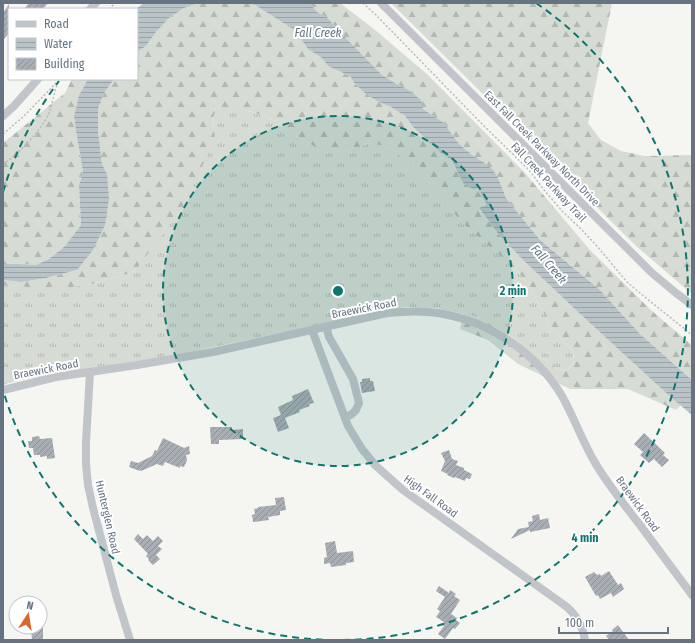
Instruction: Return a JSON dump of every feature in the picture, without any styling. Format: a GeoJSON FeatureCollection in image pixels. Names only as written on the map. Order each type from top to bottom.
{"type":"FeatureCollection","features":[{"type":"Feature","properties":{"kind":"street","name":"East Fall Creek Parkway North Drive"},"geometry":{"type":"LineString","coordinates":[[381,3],[652,273],[692,305]]}},
{"type":"Feature","properties":{"kind":"street"},"geometry":{"type":"LineString","coordinates":[[3,116],[37,80]]}},
{"type":"Feature","properties":{"kind":"street","name":"Braewick Road"},"geometry":{"type":"LineString","coordinates":[[3,390],[43,380],[194,356],[387,313],[414,311],[451,315],[476,323],[501,335],[537,365],[555,386],[566,404],[597,466],[616,494],[692,595]]}},
{"type":"Feature","properties":{"kind":"street"},"geometry":{"type":"LineString","coordinates":[[326,326],[329,337],[353,379],[359,403],[356,410],[345,418]]}},
{"type":"Feature","properties":{"kind":"street","name":"High Fall Road"},"geometry":{"type":"LineString","coordinates":[[312,330],[348,426],[362,449],[380,470],[397,486],[567,607],[578,619],[585,640]]}},
{"type":"Feature","properties":{"kind":"street","name":"Hunterglen Road"},"geometry":{"type":"LineString","coordinates":[[90,372],[86,471],[90,499],[130,640]]}},
{"type":"Feature","properties":{"kind":"path","name":"Fall Creek Parkway Trail"},"geometry":{"type":"LineString","coordinates":[[363,3],[531,172],[552,200],[596,245],[627,282],[692,335]]}},
{"type":"Feature","properties":{"kind":"path"},"geometry":{"type":"LineString","coordinates":[[3,134],[24,116],[58,80]]}},
{"type":"Feature","properties":{"kind":"path"},"geometry":{"type":"LineString","coordinates":[[3,164],[19,150],[44,123],[50,110],[59,80]]}},
{"type":"Feature","properties":{"kind":"green space"},"geometry":{"type":"Polygon","coordinates":[[[199,3],[243,3],[255,5],[296,31],[308,49],[322,58],[328,66],[350,76],[355,84],[377,101],[391,107],[405,116],[413,127],[441,153],[452,160],[458,173],[480,189],[481,194],[488,205],[479,209],[496,231],[523,260],[681,405],[676,410],[628,389],[570,389],[518,364],[488,340],[460,329],[464,314],[477,317],[523,343],[557,369],[568,370],[574,362],[573,351],[552,329],[529,285],[516,269],[462,223],[430,183],[391,148],[371,143],[339,153],[329,153],[310,144],[266,116],[237,108],[216,108],[213,118],[215,139],[183,207],[134,272],[92,284],[50,290],[3,285],[3,280],[21,282],[46,278],[77,270],[107,174],[102,164],[98,130],[98,109],[104,93],[113,80],[138,80],[138,51],[146,46],[169,18],[184,8],[199,3]]]}},
{"type":"Feature","properties":{"kind":"green space"},"geometry":{"type":"Polygon","coordinates":[[[310,3],[340,3],[374,29],[428,75],[524,172],[590,250],[652,311],[692,345],[692,380],[640,334],[600,290],[540,240],[506,198],[499,180],[483,162],[459,144],[443,122],[423,109],[407,89],[381,74],[328,18],[317,12],[310,3]]]}},
{"type":"Feature","properties":{"kind":"green space"},"geometry":{"type":"Polygon","coordinates":[[[391,3],[612,3],[588,123],[601,140],[621,151],[645,156],[692,155],[692,294],[636,246],[391,3]]]}},
{"type":"Feature","properties":{"kind":"green space"},"geometry":{"type":"Polygon","coordinates":[[[72,80],[88,80],[74,116],[83,172],[79,185],[81,225],[65,246],[49,259],[36,265],[3,264],[3,143],[65,93],[72,80]]]}},
{"type":"Feature","properties":{"kind":"green space"},"geometry":{"type":"Polygon","coordinates":[[[216,108],[237,108],[266,116],[310,144],[339,153],[371,143],[391,148],[430,183],[462,223],[516,269],[529,285],[552,329],[573,351],[574,362],[568,370],[557,369],[523,343],[477,317],[436,308],[405,307],[175,355],[19,380],[3,385],[3,285],[50,289],[92,284],[134,272],[215,139],[213,118],[216,108]]]}},
{"type":"Feature","properties":{"kind":"water"},"geometry":{"type":"Polygon","coordinates":[[[144,3],[199,3],[184,8],[169,18],[146,46],[138,51],[137,8],[144,3]]]}},
{"type":"Feature","properties":{"kind":"water","name":"Fall Creek"},"geometry":{"type":"Polygon","coordinates":[[[243,3],[310,3],[317,12],[328,18],[381,74],[407,89],[421,100],[423,109],[443,122],[459,144],[493,170],[499,180],[506,198],[540,240],[600,290],[640,334],[692,380],[692,415],[523,260],[496,231],[479,208],[487,205],[480,189],[473,189],[464,184],[452,160],[441,153],[413,127],[405,116],[365,93],[355,84],[350,76],[328,66],[322,58],[308,49],[296,31],[255,5],[243,3]]]}},
{"type":"Feature","properties":{"kind":"water"},"geometry":{"type":"Polygon","coordinates":[[[87,80],[113,80],[104,93],[98,109],[98,130],[102,164],[107,174],[109,199],[105,225],[93,250],[77,270],[46,278],[21,282],[3,280],[3,264],[36,265],[49,259],[65,246],[81,225],[79,185],[83,172],[74,116],[79,96],[87,80]]]}},
{"type":"Feature","properties":{"kind":"building"},"geometry":{"type":"Polygon","coordinates":[[[29,3],[48,3],[44,8],[25,8],[29,3]]]}},
{"type":"Feature","properties":{"kind":"building"},"geometry":{"type":"Polygon","coordinates":[[[9,4],[8,34],[3,40],[3,13],[9,4]]]}},
{"type":"Feature","properties":{"kind":"building"},"geometry":{"type":"Polygon","coordinates":[[[370,378],[370,381],[373,381],[375,391],[362,393],[360,382],[362,382],[362,379],[370,378]]]}},
{"type":"Feature","properties":{"kind":"building"},"geometry":{"type":"Polygon","coordinates":[[[308,389],[314,403],[309,404],[310,406],[299,410],[300,412],[285,418],[289,428],[278,432],[273,418],[281,415],[278,407],[293,400],[292,396],[308,389]]]}},
{"type":"Feature","properties":{"kind":"building"},"geometry":{"type":"Polygon","coordinates":[[[210,427],[232,427],[232,430],[243,429],[243,439],[219,440],[219,444],[211,444],[210,427]]]}},
{"type":"Feature","properties":{"kind":"building"},"geometry":{"type":"Polygon","coordinates":[[[644,433],[665,453],[663,455],[669,460],[662,467],[654,459],[649,463],[640,455],[643,452],[634,444],[644,433]]]}},
{"type":"Feature","properties":{"kind":"building"},"geometry":{"type":"Polygon","coordinates":[[[39,436],[40,439],[52,438],[55,458],[47,459],[47,456],[40,457],[40,455],[34,455],[33,448],[29,448],[28,441],[32,441],[32,437],[39,436]]]}},
{"type":"Feature","properties":{"kind":"building"},"geometry":{"type":"Polygon","coordinates":[[[163,438],[184,448],[189,446],[190,454],[186,455],[187,460],[184,467],[180,466],[180,468],[165,462],[163,466],[157,464],[141,471],[129,467],[131,461],[138,463],[152,456],[155,450],[157,451],[163,438]]]}},
{"type":"Feature","properties":{"kind":"building"},"geometry":{"type":"Polygon","coordinates":[[[449,450],[452,459],[458,461],[456,465],[464,468],[464,470],[472,474],[470,479],[466,478],[465,481],[455,477],[454,478],[441,471],[445,461],[441,453],[449,450]]]}},
{"type":"Feature","properties":{"kind":"building"},"geometry":{"type":"Polygon","coordinates":[[[284,497],[286,510],[280,511],[280,515],[268,517],[269,520],[253,522],[252,515],[255,514],[254,509],[258,507],[276,505],[275,498],[284,497]]]}},
{"type":"Feature","properties":{"kind":"building"},"geometry":{"type":"Polygon","coordinates":[[[539,514],[540,520],[548,518],[550,528],[530,532],[530,530],[511,539],[518,529],[529,527],[528,522],[533,521],[532,516],[539,514]]]}},
{"type":"Feature","properties":{"kind":"building"},"geometry":{"type":"Polygon","coordinates":[[[138,534],[143,539],[147,535],[153,541],[158,536],[163,541],[158,546],[162,549],[156,555],[160,559],[153,565],[146,556],[148,554],[134,539],[138,534]]]}},
{"type":"Feature","properties":{"kind":"building"},"geometry":{"type":"Polygon","coordinates":[[[335,541],[337,553],[353,551],[354,562],[346,563],[346,565],[331,567],[330,563],[324,564],[324,558],[327,557],[325,543],[335,541]]]}},
{"type":"Feature","properties":{"kind":"building"},"geometry":{"type":"Polygon","coordinates":[[[609,571],[618,585],[621,583],[624,589],[613,597],[611,593],[600,599],[598,595],[596,596],[585,577],[594,572],[597,575],[600,574],[601,576],[609,571]]]}},
{"type":"Feature","properties":{"kind":"building"},"geometry":{"type":"Polygon","coordinates":[[[439,586],[449,593],[450,590],[456,594],[454,596],[460,600],[451,614],[457,618],[456,620],[460,623],[455,629],[453,628],[445,639],[438,634],[444,626],[442,625],[444,622],[436,617],[440,611],[437,609],[445,597],[436,591],[439,586]]]}},
{"type":"Feature","properties":{"kind":"building"},"geometry":{"type":"Polygon","coordinates":[[[618,625],[629,640],[609,640],[606,636],[618,625]]]}},
{"type":"Feature","properties":{"kind":"building"},"geometry":{"type":"Polygon","coordinates":[[[32,635],[43,635],[43,640],[32,640],[32,635]]]}}]}
